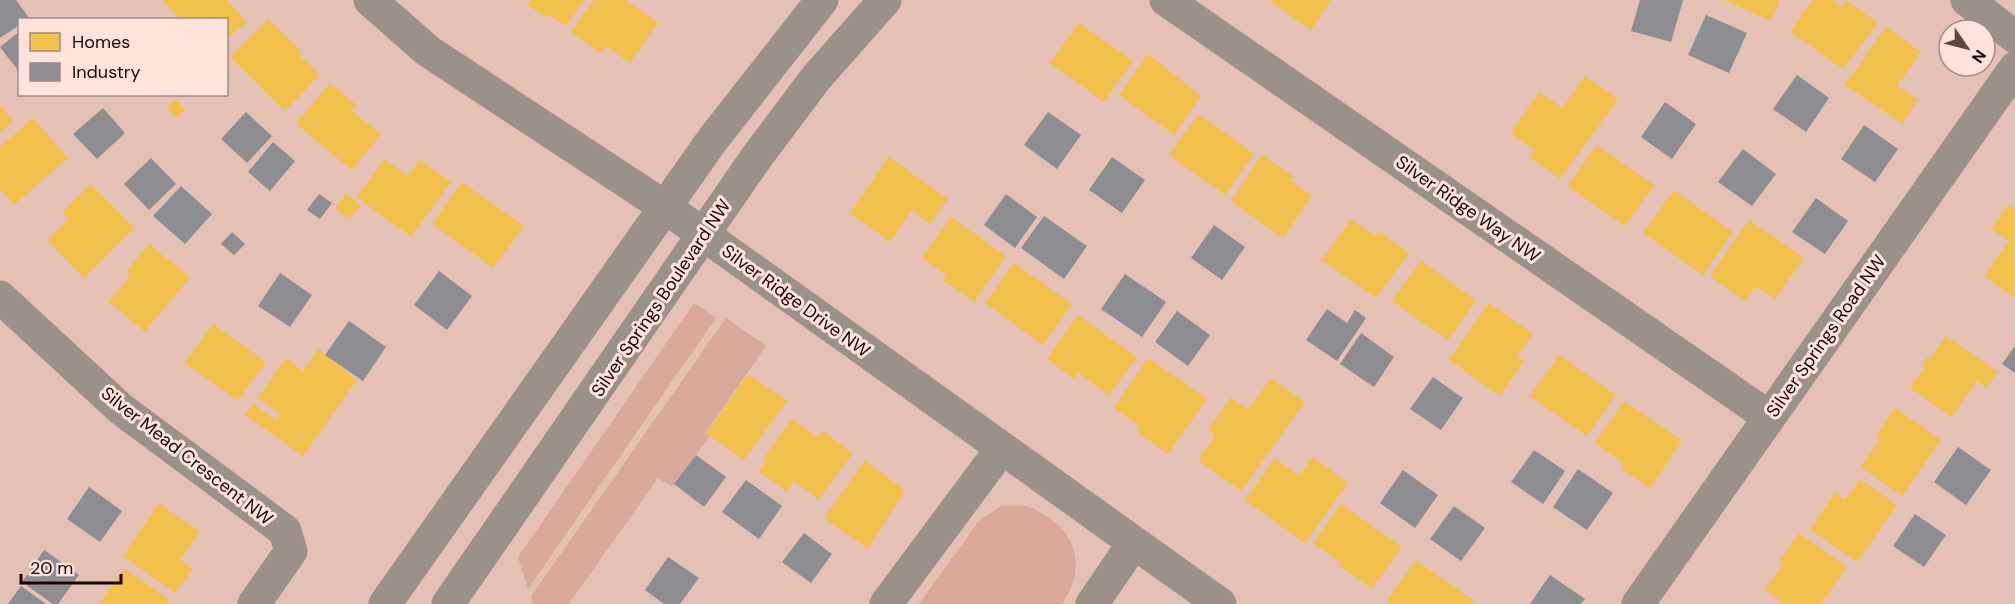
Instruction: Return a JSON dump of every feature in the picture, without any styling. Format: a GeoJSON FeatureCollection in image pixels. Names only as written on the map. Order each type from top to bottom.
{"type":"FeatureCollection","features":[{"type":"Feature","properties":{"kind":"street","name":"Silver Ridge Drive NW"},"geometry":{"type":"LineString","coordinates":[[370,0],[428,51],[665,207],[1220,604]]}},
{"type":"Feature","properties":{"kind":"street"},"geometry":{"type":"LineString","coordinates":[[386,604],[713,139],[822,0]]}},
{"type":"Feature","properties":{"kind":"street","name":"Silver Springs Boulevard NW"},"geometry":{"type":"LineString","coordinates":[[448,604],[816,78],[885,0]]}},
{"type":"Feature","properties":{"kind":"street","name":"Silver Ridge Way NW"},"geometry":{"type":"LineString","coordinates":[[1166,0],[1769,417]]}},
{"type":"Feature","properties":{"kind":"street"},"geometry":{"type":"LineString","coordinates":[[1967,0],[2015,36]]}},
{"type":"Feature","properties":{"kind":"street","name":"Silver Springs Road NW"},"geometry":{"type":"LineString","coordinates":[[1638,604],[2015,68]]}},
{"type":"Feature","properties":{"kind":"street","name":"Silver Mead Crescent NW"},"geometry":{"type":"LineString","coordinates":[[0,297],[121,409],[285,531],[291,551],[254,604]]}},
{"type":"Feature","properties":{"kind":"street"},"geometry":{"type":"LineString","coordinates":[[886,604],[1002,448]]}},
{"type":"Feature","properties":{"kind":"street"},"geometry":{"type":"LineString","coordinates":[[1092,604],[1133,543]]}},
{"type":"Feature","properties":{"kind":"shaded area"},"geometry":{"type":"Polygon","coordinates":[[[694,303],[716,318],[528,589],[518,557],[694,303]]]}},
{"type":"Feature","properties":{"kind":"shaded area"},"geometry":{"type":"Polygon","coordinates":[[[726,318],[766,346],[706,432],[710,436],[672,487],[658,478],[569,604],[532,604],[531,596],[726,318]]]}},
{"type":"Feature","properties":{"kind":"shaded area"},"geometry":{"type":"Polygon","coordinates":[[[1000,506],[1021,506],[1034,509],[1060,526],[1067,536],[1073,547],[1076,569],[1069,593],[1062,604],[919,604],[978,522],[1000,506]]]}},
{"type":"Feature","properties":{"kind":"building: Homes"},"geometry":{"type":"Polygon","coordinates":[[[163,0],[227,0],[247,22],[228,38],[228,18],[178,18],[163,0]]]}},
{"type":"Feature","properties":{"kind":"building: Homes"},"geometry":{"type":"Polygon","coordinates":[[[531,0],[584,0],[566,26],[548,14],[546,17],[527,5],[531,0]]]}},
{"type":"Feature","properties":{"kind":"building: Homes"},"geometry":{"type":"Polygon","coordinates":[[[594,0],[626,0],[658,23],[630,63],[606,46],[601,53],[571,32],[594,0]]]}},
{"type":"Feature","properties":{"kind":"building: Homes"},"geometry":{"type":"Polygon","coordinates":[[[1269,0],[1331,0],[1311,30],[1269,0]]]}},
{"type":"Feature","properties":{"kind":"building: Homes"},"geometry":{"type":"Polygon","coordinates":[[[1724,0],[1780,0],[1771,21],[1724,0]]]}},
{"type":"Feature","properties":{"kind":"building: Homes"},"geometry":{"type":"Polygon","coordinates":[[[1812,0],[1832,0],[1842,7],[1847,1],[1878,23],[1843,69],[1790,32],[1812,0]]]}},
{"type":"Feature","properties":{"kind":"building: Homes"},"geometry":{"type":"Polygon","coordinates":[[[268,19],[302,52],[299,55],[320,75],[285,111],[230,57],[268,19]]]}},
{"type":"Feature","properties":{"kind":"building: Homes"},"geometry":{"type":"Polygon","coordinates":[[[1079,23],[1133,61],[1104,102],[1050,63],[1079,23]]]}},
{"type":"Feature","properties":{"kind":"building: Homes"},"geometry":{"type":"Polygon","coordinates":[[[1886,27],[1921,52],[1897,86],[1918,100],[1902,124],[1845,85],[1886,27]]]}},
{"type":"Feature","properties":{"kind":"building: Homes"},"geometry":{"type":"Polygon","coordinates":[[[1148,54],[1201,96],[1174,135],[1119,95],[1148,54]]]}},
{"type":"Feature","properties":{"kind":"building: Homes"},"geometry":{"type":"Polygon","coordinates":[[[1585,76],[1618,99],[1560,179],[1530,157],[1535,150],[1511,133],[1539,92],[1562,108],[1585,76]]]}},
{"type":"Feature","properties":{"kind":"building: Homes"},"geometry":{"type":"Polygon","coordinates":[[[330,83],[357,105],[351,110],[381,134],[352,170],[296,124],[330,83]]]}},
{"type":"Feature","properties":{"kind":"building: Homes"},"geometry":{"type":"Polygon","coordinates":[[[176,99],[185,110],[176,118],[167,107],[176,99]]]}},
{"type":"Feature","properties":{"kind":"building: Homes"},"geometry":{"type":"Polygon","coordinates":[[[0,105],[13,122],[0,132],[0,105]]]}},
{"type":"Feature","properties":{"kind":"building: Homes"},"geometry":{"type":"Polygon","coordinates":[[[1199,114],[1254,154],[1225,195],[1169,155],[1199,114]]]}},
{"type":"Feature","properties":{"kind":"building: Homes"},"geometry":{"type":"Polygon","coordinates":[[[33,118],[68,158],[14,205],[0,189],[0,147],[33,118]]]}},
{"type":"Feature","properties":{"kind":"building: Homes"},"geometry":{"type":"Polygon","coordinates":[[[1596,145],[1654,185],[1625,226],[1568,186],[1596,145]]]}},
{"type":"Feature","properties":{"kind":"building: Homes"},"geometry":{"type":"Polygon","coordinates":[[[1262,155],[1293,176],[1290,180],[1312,196],[1283,238],[1231,201],[1262,155]]]}},
{"type":"Feature","properties":{"kind":"building: Homes"},"geometry":{"type":"Polygon","coordinates":[[[889,157],[948,199],[930,224],[912,210],[890,242],[850,213],[889,157]]]}},
{"type":"Feature","properties":{"kind":"building: Homes"},"geometry":{"type":"Polygon","coordinates":[[[384,159],[408,176],[420,160],[451,182],[411,237],[357,197],[384,159]]]}},
{"type":"Feature","properties":{"kind":"building: Homes"},"geometry":{"type":"Polygon","coordinates":[[[462,182],[524,226],[493,268],[432,224],[462,182]]]}},
{"type":"Feature","properties":{"kind":"building: Homes"},"geometry":{"type":"Polygon","coordinates":[[[91,184],[134,228],[84,278],[47,240],[69,219],[62,212],[91,184]]]}},
{"type":"Feature","properties":{"kind":"building: Homes"},"geometry":{"type":"Polygon","coordinates":[[[1674,190],[1733,232],[1703,275],[1643,233],[1674,190]]]}},
{"type":"Feature","properties":{"kind":"building: Homes"},"geometry":{"type":"Polygon","coordinates":[[[346,194],[361,205],[350,219],[335,209],[346,194]]]}},
{"type":"Feature","properties":{"kind":"building: Homes"},"geometry":{"type":"Polygon","coordinates":[[[2008,205],[2015,209],[2015,298],[1984,276],[2009,241],[1991,229],[2008,205]]]}},
{"type":"Feature","properties":{"kind":"building: Homes"},"geometry":{"type":"Polygon","coordinates":[[[951,217],[1006,256],[974,302],[943,280],[947,275],[922,258],[951,217]]]}},
{"type":"Feature","properties":{"kind":"building: Homes"},"geometry":{"type":"Polygon","coordinates":[[[1351,219],[1375,236],[1378,231],[1409,253],[1376,298],[1322,260],[1351,219]]]}},
{"type":"Feature","properties":{"kind":"building: Homes"},"geometry":{"type":"Polygon","coordinates":[[[1749,220],[1804,258],[1775,299],[1756,286],[1745,301],[1710,276],[1749,220]]]}},
{"type":"Feature","properties":{"kind":"building: Homes"},"geometry":{"type":"Polygon","coordinates":[[[149,244],[190,277],[145,332],[109,302],[130,276],[126,272],[149,244]]]}},
{"type":"Feature","properties":{"kind":"building: Homes"},"geometry":{"type":"Polygon","coordinates":[[[1421,261],[1476,300],[1448,340],[1392,301],[1421,261]]]}},
{"type":"Feature","properties":{"kind":"building: Homes"},"geometry":{"type":"Polygon","coordinates":[[[1014,263],[1072,304],[1043,345],[985,303],[1014,263]]]}},
{"type":"Feature","properties":{"kind":"building: Homes"},"geometry":{"type":"Polygon","coordinates":[[[1489,303],[1533,334],[1517,356],[1524,361],[1500,396],[1449,360],[1489,303]]]}},
{"type":"Feature","properties":{"kind":"building: Homes"},"geometry":{"type":"Polygon","coordinates":[[[1078,315],[1137,357],[1109,395],[1078,373],[1075,379],[1047,359],[1078,315]]]}},
{"type":"Feature","properties":{"kind":"building: Homes"},"geometry":{"type":"Polygon","coordinates":[[[213,324],[266,362],[238,401],[185,363],[213,324]]]}},
{"type":"Feature","properties":{"kind":"building: Homes"},"geometry":{"type":"Polygon","coordinates":[[[1946,336],[1998,372],[1987,387],[1977,381],[1952,417],[1910,388],[1925,367],[1922,365],[1927,357],[1930,359],[1946,336]]]}},
{"type":"Feature","properties":{"kind":"building: Homes"},"geometry":{"type":"Polygon","coordinates":[[[318,349],[357,380],[303,456],[245,415],[253,404],[276,420],[280,413],[258,398],[286,358],[303,371],[318,349]]]}},
{"type":"Feature","properties":{"kind":"building: Homes"},"geometry":{"type":"Polygon","coordinates":[[[1559,355],[1616,395],[1587,436],[1530,396],[1559,355]]]}},
{"type":"Feature","properties":{"kind":"building: Homes"},"geometry":{"type":"Polygon","coordinates":[[[1148,358],[1207,399],[1168,454],[1137,432],[1141,427],[1114,408],[1148,358]]]}},
{"type":"Feature","properties":{"kind":"building: Homes"},"geometry":{"type":"Polygon","coordinates":[[[748,374],[787,401],[744,460],[706,433],[748,374]]]}},
{"type":"Feature","properties":{"kind":"building: Homes"},"geometry":{"type":"Polygon","coordinates":[[[1271,378],[1305,402],[1241,491],[1198,460],[1215,436],[1208,430],[1231,397],[1248,410],[1271,378]]]}},
{"type":"Feature","properties":{"kind":"building: Homes"},"geometry":{"type":"Polygon","coordinates":[[[1624,401],[1682,441],[1650,488],[1621,468],[1624,464],[1595,443],[1624,401]]]}},
{"type":"Feature","properties":{"kind":"building: Homes"},"geometry":{"type":"Polygon","coordinates":[[[1895,408],[1941,440],[1902,496],[1861,467],[1880,439],[1876,436],[1895,408]]]}},
{"type":"Feature","properties":{"kind":"building: Homes"},"geometry":{"type":"Polygon","coordinates":[[[792,419],[818,437],[823,431],[853,453],[819,499],[794,481],[787,491],[758,471],[766,461],[763,459],[792,419]]]}},
{"type":"Feature","properties":{"kind":"building: Homes"},"geometry":{"type":"Polygon","coordinates":[[[1313,457],[1348,483],[1305,543],[1245,500],[1275,458],[1299,475],[1313,457]]]}},
{"type":"Feature","properties":{"kind":"building: Homes"},"geometry":{"type":"Polygon","coordinates":[[[865,461],[905,490],[868,549],[824,518],[865,461]]]}},
{"type":"Feature","properties":{"kind":"building: Homes"},"geometry":{"type":"Polygon","coordinates":[[[1860,479],[1897,505],[1857,562],[1810,529],[1835,493],[1845,500],[1860,479]]]}},
{"type":"Feature","properties":{"kind":"building: Homes"},"geometry":{"type":"Polygon","coordinates":[[[159,503],[200,532],[180,560],[193,569],[175,593],[123,556],[159,503]]]}},
{"type":"Feature","properties":{"kind":"building: Homes"},"geometry":{"type":"Polygon","coordinates":[[[1341,504],[1402,547],[1372,589],[1339,565],[1341,562],[1313,543],[1341,504]]]}},
{"type":"Feature","properties":{"kind":"building: Homes"},"geometry":{"type":"Polygon","coordinates":[[[1799,533],[1847,567],[1821,604],[1785,604],[1765,590],[1783,564],[1779,562],[1799,533]]]}},
{"type":"Feature","properties":{"kind":"building: Homes"},"geometry":{"type":"Polygon","coordinates":[[[1416,560],[1474,601],[1472,604],[1392,604],[1387,601],[1416,560]]]}},
{"type":"Feature","properties":{"kind":"building: Homes"},"geometry":{"type":"Polygon","coordinates":[[[124,568],[170,600],[167,604],[99,604],[124,568]]]}},
{"type":"Feature","properties":{"kind":"building: Industry"},"geometry":{"type":"Polygon","coordinates":[[[0,0],[16,0],[29,18],[18,18],[18,26],[0,38],[0,0]]]}},
{"type":"Feature","properties":{"kind":"building: Industry"},"geometry":{"type":"Polygon","coordinates":[[[1640,0],[1683,0],[1671,42],[1631,31],[1640,0]]]}},
{"type":"Feature","properties":{"kind":"building: Industry"},"geometry":{"type":"Polygon","coordinates":[[[1706,15],[1747,33],[1729,73],[1688,55],[1706,15]]]}},
{"type":"Feature","properties":{"kind":"building: Industry"},"geometry":{"type":"Polygon","coordinates":[[[18,33],[18,70],[0,47],[18,33]]]}},
{"type":"Feature","properties":{"kind":"building: Industry"},"geometry":{"type":"Polygon","coordinates":[[[1797,75],[1829,98],[1806,132],[1773,109],[1797,75]]]}},
{"type":"Feature","properties":{"kind":"building: Industry"},"geometry":{"type":"Polygon","coordinates":[[[1665,102],[1696,124],[1672,159],[1641,137],[1665,102]]]}},
{"type":"Feature","properties":{"kind":"building: Industry"},"geometry":{"type":"Polygon","coordinates":[[[103,108],[125,133],[97,159],[73,134],[103,108]]]}},
{"type":"Feature","properties":{"kind":"building: Industry"},"geometry":{"type":"Polygon","coordinates":[[[246,112],[272,136],[247,163],[221,139],[246,112]]]}},
{"type":"Feature","properties":{"kind":"building: Industry"},"geometry":{"type":"Polygon","coordinates":[[[1048,112],[1081,135],[1057,169],[1024,145],[1048,112]]]}},
{"type":"Feature","properties":{"kind":"building: Industry"},"geometry":{"type":"Polygon","coordinates":[[[1864,125],[1898,149],[1875,182],[1841,159],[1864,125]]]}},
{"type":"Feature","properties":{"kind":"building: Industry"},"geometry":{"type":"Polygon","coordinates":[[[273,142],[295,161],[270,191],[248,172],[273,142]]]}},
{"type":"Feature","properties":{"kind":"building: Industry"},"geometry":{"type":"Polygon","coordinates":[[[1743,149],[1776,174],[1752,206],[1718,182],[1743,149]]]}},
{"type":"Feature","properties":{"kind":"building: Industry"},"geometry":{"type":"Polygon","coordinates":[[[1112,157],[1145,180],[1122,213],[1089,190],[1112,157]]]}},
{"type":"Feature","properties":{"kind":"building: Industry"},"geometry":{"type":"Polygon","coordinates":[[[151,158],[176,184],[149,210],[124,184],[151,158]]]}},
{"type":"Feature","properties":{"kind":"building: Industry"},"geometry":{"type":"Polygon","coordinates":[[[181,186],[212,214],[185,244],[153,216],[181,186]]]}},
{"type":"Feature","properties":{"kind":"building: Industry"},"geometry":{"type":"Polygon","coordinates":[[[319,194],[332,203],[320,219],[307,210],[319,194]]]}},
{"type":"Feature","properties":{"kind":"building: Industry"},"geometry":{"type":"Polygon","coordinates":[[[1006,194],[1037,217],[1015,248],[984,225],[1006,194]]]}},
{"type":"Feature","properties":{"kind":"building: Industry"},"geometry":{"type":"Polygon","coordinates":[[[1816,198],[1848,221],[1825,254],[1792,232],[1816,198]]]}},
{"type":"Feature","properties":{"kind":"building: Industry"},"geometry":{"type":"Polygon","coordinates":[[[1044,216],[1087,246],[1064,279],[1021,248],[1044,216]]]}},
{"type":"Feature","properties":{"kind":"building: Industry"},"geometry":{"type":"Polygon","coordinates":[[[1214,225],[1245,247],[1222,280],[1191,258],[1214,225]]]}},
{"type":"Feature","properties":{"kind":"building: Industry"},"geometry":{"type":"Polygon","coordinates":[[[232,232],[245,244],[234,255],[221,244],[232,232]]]}},
{"type":"Feature","properties":{"kind":"building: Industry"},"geometry":{"type":"Polygon","coordinates":[[[439,271],[472,296],[447,330],[414,305],[439,271]]]}},
{"type":"Feature","properties":{"kind":"building: Industry"},"geometry":{"type":"Polygon","coordinates":[[[280,273],[312,295],[290,327],[258,306],[280,273]]]}},
{"type":"Feature","properties":{"kind":"building: Industry"},"geometry":{"type":"Polygon","coordinates":[[[1125,274],[1166,302],[1142,337],[1101,309],[1125,274]]]}},
{"type":"Feature","properties":{"kind":"building: Industry"},"geometry":{"type":"Polygon","coordinates":[[[1327,309],[1347,323],[1355,310],[1366,318],[1337,361],[1306,340],[1327,309]]]}},
{"type":"Feature","properties":{"kind":"building: Industry"},"geometry":{"type":"Polygon","coordinates":[[[1177,311],[1210,335],[1188,366],[1155,342],[1177,311]]]}},
{"type":"Feature","properties":{"kind":"building: Industry"},"geometry":{"type":"Polygon","coordinates":[[[349,321],[386,347],[363,381],[325,355],[349,321]]]}},
{"type":"Feature","properties":{"kind":"building: Industry"},"geometry":{"type":"Polygon","coordinates":[[[1361,333],[1394,357],[1374,387],[1340,364],[1361,333]]]}},
{"type":"Feature","properties":{"kind":"building: Industry"},"geometry":{"type":"Polygon","coordinates":[[[2015,346],[2015,373],[2002,364],[2015,346]]]}},
{"type":"Feature","properties":{"kind":"building: Industry"},"geometry":{"type":"Polygon","coordinates":[[[1433,377],[1463,398],[1441,430],[1410,409],[1433,377]]]}},
{"type":"Feature","properties":{"kind":"building: Industry"},"geometry":{"type":"Polygon","coordinates":[[[1958,447],[1991,470],[1966,505],[1934,482],[1958,447]]]}},
{"type":"Feature","properties":{"kind":"building: Industry"},"geometry":{"type":"Polygon","coordinates":[[[1534,450],[1565,471],[1543,504],[1511,482],[1534,450]]]}},
{"type":"Feature","properties":{"kind":"building: Industry"},"geometry":{"type":"Polygon","coordinates":[[[696,455],[726,477],[704,507],[674,484],[696,455]]]}},
{"type":"Feature","properties":{"kind":"building: Industry"},"geometry":{"type":"Polygon","coordinates":[[[1578,469],[1613,493],[1587,530],[1553,507],[1578,469]]]}},
{"type":"Feature","properties":{"kind":"building: Industry"},"geometry":{"type":"Polygon","coordinates":[[[1403,470],[1438,495],[1415,528],[1380,503],[1403,470]]]}},
{"type":"Feature","properties":{"kind":"building: Industry"},"geometry":{"type":"Polygon","coordinates":[[[746,480],[782,506],[759,539],[722,512],[746,480]]]}},
{"type":"Feature","properties":{"kind":"building: Industry"},"geometry":{"type":"Polygon","coordinates":[[[89,487],[122,511],[100,542],[67,519],[89,487]]]}},
{"type":"Feature","properties":{"kind":"building: Industry"},"geometry":{"type":"Polygon","coordinates":[[[1454,506],[1485,528],[1461,561],[1430,539],[1454,506]]]}},
{"type":"Feature","properties":{"kind":"building: Industry"},"geometry":{"type":"Polygon","coordinates":[[[1915,514],[1946,535],[1924,567],[1893,546],[1915,514]]]}},
{"type":"Feature","properties":{"kind":"building: Industry"},"geometry":{"type":"Polygon","coordinates":[[[804,533],[832,554],[811,583],[782,562],[804,533]]]}},
{"type":"Feature","properties":{"kind":"building: Industry"},"geometry":{"type":"Polygon","coordinates":[[[44,550],[79,575],[58,604],[53,604],[22,582],[44,550]]]}},
{"type":"Feature","properties":{"kind":"building: Industry"},"geometry":{"type":"Polygon","coordinates":[[[668,557],[699,578],[680,604],[664,604],[645,590],[668,557]]]}},
{"type":"Feature","properties":{"kind":"building: Industry"},"geometry":{"type":"Polygon","coordinates":[[[1550,575],[1585,599],[1581,604],[1530,604],[1550,575]]]}},
{"type":"Feature","properties":{"kind":"building: Industry"},"geometry":{"type":"Polygon","coordinates":[[[21,586],[46,604],[8,604],[21,586]]]}}]}
